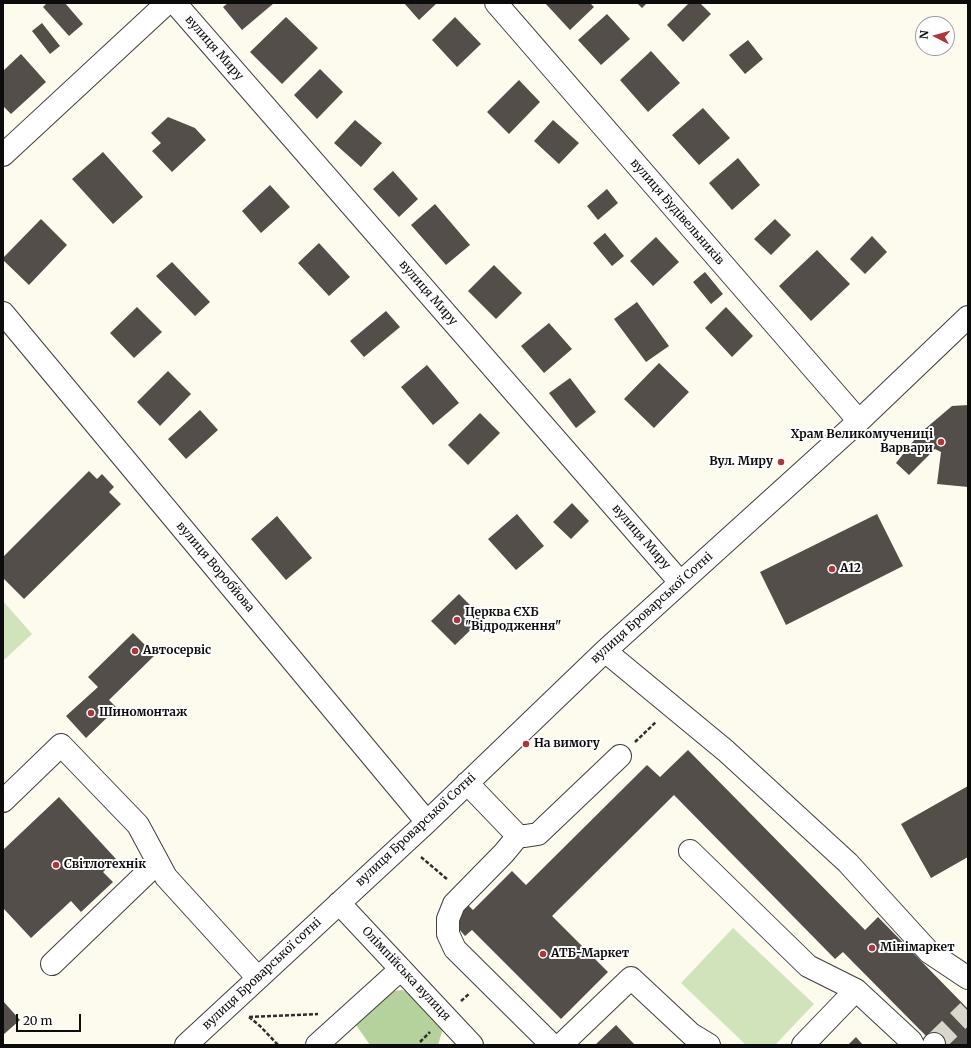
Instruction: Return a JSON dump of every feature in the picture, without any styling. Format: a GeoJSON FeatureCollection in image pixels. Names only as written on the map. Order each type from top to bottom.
{"type":"FeatureCollection","features":[{"type":"Feature","properties":{"kind":"street"},"geometry":{"type":"LineString","coordinates":[[5,150],[167,3]]}},
{"type":"Feature","properties":{"kind":"street","name":"вулиця Миру"},"geometry":{"type":"LineString","coordinates":[[175,3],[680,582]]}},
{"type":"Feature","properties":{"kind":"street","name":"вулиця Будівельників"},"geometry":{"type":"LineString","coordinates":[[496,3],[859,421]]}},
{"type":"Feature","properties":{"kind":"street","name":"вулиця Воробйова"},"geometry":{"type":"LineString","coordinates":[[3,313],[427,822]]}},
{"type":"Feature","properties":{"kind":"street","name":"вулиця Броварської Сотні"},"geometry":{"type":"LineString","coordinates":[[339,903],[427,822],[605,651],[859,421],[968,317]]}},
{"type":"Feature","properties":{"kind":"street"},"geometry":{"type":"LineString","coordinates":[[605,651],[726,751],[848,863],[929,952],[968,978]]}},
{"type":"Feature","properties":{"kind":"street"},"geometry":{"type":"LineString","coordinates":[[3,802],[61,745],[138,825],[166,877],[258,978]]}},
{"type":"Feature","properties":{"kind":"street"},"geometry":{"type":"LineString","coordinates":[[466,783],[518,836],[538,834],[620,756]]}},
{"type":"Feature","properties":{"kind":"street"},"geometry":{"type":"LineString","coordinates":[[518,836],[504,853],[454,904],[448,919],[448,934],[455,949],[552,1045]]}},
{"type":"Feature","properties":{"kind":"street"},"geometry":{"type":"LineString","coordinates":[[690,852],[808,966],[856,990],[911,1041],[913,1045]]}},
{"type":"Feature","properties":{"kind":"street"},"geometry":{"type":"LineString","coordinates":[[52,964],[158,862]]}},
{"type":"Feature","properties":{"kind":"street","name":"Олімпійська вулиця"},"geometry":{"type":"LineString","coordinates":[[339,903],[472,1045]]}},
{"type":"Feature","properties":{"kind":"street","name":"вулиця Броварської сотні"},"geometry":{"type":"LineString","coordinates":[[186,1045],[339,903]]}},
{"type":"Feature","properties":{"kind":"street"},"geometry":{"type":"LineString","coordinates":[[317,1045],[401,969]]}},
{"type":"Feature","properties":{"kind":"street"},"geometry":{"type":"LineString","coordinates":[[561,1045],[631,978],[691,1034],[709,1045]]}},
{"type":"Feature","properties":{"kind":"street"},"geometry":{"type":"LineString","coordinates":[[804,1045],[856,990]]}},
{"type":"Feature","properties":{"kind":"path"},"geometry":{"type":"LineString","coordinates":[[620,756],[672,707]]}},
{"type":"Feature","properties":{"kind":"path"},"geometry":{"type":"LineString","coordinates":[[460,1002],[469,993]]}},
{"type":"Feature","properties":{"kind":"path"},"geometry":{"type":"LineString","coordinates":[[249,1017],[278,1045]]}},
{"type":"Feature","properties":{"kind":"path"},"geometry":{"type":"LineString","coordinates":[[420,1042],[432,1030]]}},
{"type":"Feature","properties":{"kind":"green space"},"geometry":{"type":"Polygon","coordinates":[[[3,601],[32,634],[3,661],[3,601]]]}},
{"type":"Feature","properties":{"kind":"green space"},"geometry":{"type":"Polygon","coordinates":[[[733,928],[814,1004],[775,1045],[746,1045],[681,983],[733,928]]]}},
{"type":"Feature","properties":{"kind":"green space"},"geometry":{"type":"Polygon","coordinates":[[[402,990],[422,998],[445,1022],[438,1045],[370,1045],[354,1022],[384,992],[402,990]]]}},
{"type":"Feature","properties":{"kind":"building"},"geometry":{"type":"Polygon","coordinates":[[[47,3],[65,3],[83,24],[69,36],[43,7],[47,3]]]}},
{"type":"Feature","properties":{"kind":"building"},"geometry":{"type":"Polygon","coordinates":[[[228,3],[274,3],[242,30],[223,7],[228,3]]]}},
{"type":"Feature","properties":{"kind":"building"},"geometry":{"type":"Polygon","coordinates":[[[404,3],[437,3],[419,20],[404,3]]]}},
{"type":"Feature","properties":{"kind":"building"},"geometry":{"type":"Polygon","coordinates":[[[545,3],[590,3],[594,7],[570,30],[545,3]]]}},
{"type":"Feature","properties":{"kind":"building"},"geometry":{"type":"Polygon","coordinates":[[[637,3],[647,3],[642,8],[637,3]]]}},
{"type":"Feature","properties":{"kind":"building"},"geometry":{"type":"Polygon","coordinates":[[[689,3],[700,3],[711,14],[683,42],[667,25],[689,3]]]}},
{"type":"Feature","properties":{"kind":"building"},"geometry":{"type":"Polygon","coordinates":[[[607,14],[630,39],[601,65],[578,40],[607,14]]]}},
{"type":"Feature","properties":{"kind":"building"},"geometry":{"type":"Polygon","coordinates":[[[286,17],[318,48],[282,84],[250,52],[286,17]]]}},
{"type":"Feature","properties":{"kind":"building"},"geometry":{"type":"Polygon","coordinates":[[[455,17],[481,44],[457,67],[432,40],[455,17]]]}},
{"type":"Feature","properties":{"kind":"building"},"geometry":{"type":"Polygon","coordinates":[[[42,23],[60,46],[50,54],[32,31],[42,23]]]}},
{"type":"Feature","properties":{"kind":"building"},"geometry":{"type":"Polygon","coordinates":[[[748,40],[763,59],[745,74],[729,55],[748,40]]]}},
{"type":"Feature","properties":{"kind":"building"},"geometry":{"type":"Polygon","coordinates":[[[651,51],[680,83],[648,112],[620,80],[651,51]]]}},
{"type":"Feature","properties":{"kind":"building"},"geometry":{"type":"Polygon","coordinates":[[[21,54],[46,82],[11,114],[3,106],[3,71],[21,54]]]}},
{"type":"Feature","properties":{"kind":"building"},"geometry":{"type":"Polygon","coordinates":[[[320,69],[343,92],[317,119],[294,95],[320,69]]]}},
{"type":"Feature","properties":{"kind":"building"},"geometry":{"type":"Polygon","coordinates":[[[519,80],[540,102],[509,134],[487,112],[519,80]]]}},
{"type":"Feature","properties":{"kind":"building"},"geometry":{"type":"Polygon","coordinates":[[[703,108],[730,138],[699,165],[672,135],[703,108]]]}},
{"type":"Feature","properties":{"kind":"building"},"geometry":{"type":"Polygon","coordinates":[[[168,117],[195,128],[206,140],[172,172],[152,151],[161,143],[151,133],[168,117]]]}},
{"type":"Feature","properties":{"kind":"building"},"geometry":{"type":"Polygon","coordinates":[[[355,120],[382,143],[361,167],[334,143],[355,120]]]}},
{"type":"Feature","properties":{"kind":"building"},"geometry":{"type":"Polygon","coordinates":[[[553,120],[579,143],[559,164],[534,141],[553,120]]]}},
{"type":"Feature","properties":{"kind":"building"},"geometry":{"type":"Polygon","coordinates":[[[103,152],[143,197],[113,224],[72,179],[103,152]]]}},
{"type":"Feature","properties":{"kind":"building"},"geometry":{"type":"Polygon","coordinates":[[[738,158],[760,185],[732,210],[709,183],[738,158]]]}},
{"type":"Feature","properties":{"kind":"building"},"geometry":{"type":"Polygon","coordinates":[[[393,171],[418,199],[399,217],[373,189],[393,171]]]}},
{"type":"Feature","properties":{"kind":"building"},"geometry":{"type":"Polygon","coordinates":[[[270,185],[290,207],[261,233],[242,211],[270,185]]]}},
{"type":"Feature","properties":{"kind":"building"},"geometry":{"type":"Polygon","coordinates":[[[607,189],[618,203],[598,220],[587,206],[607,189]]]}},
{"type":"Feature","properties":{"kind":"building"},"geometry":{"type":"Polygon","coordinates":[[[435,204],[470,245],[446,265],[411,225],[435,204]]]}},
{"type":"Feature","properties":{"kind":"building"},"geometry":{"type":"Polygon","coordinates":[[[41,219],[67,245],[29,285],[3,260],[3,258],[41,219]]]}},
{"type":"Feature","properties":{"kind":"building"},"geometry":{"type":"Polygon","coordinates":[[[775,219],[791,235],[771,255],[754,239],[775,219]]]}},
{"type":"Feature","properties":{"kind":"building"},"geometry":{"type":"Polygon","coordinates":[[[605,233],[624,256],[612,266],[593,243],[605,233]]]}},
{"type":"Feature","properties":{"kind":"building"},"geometry":{"type":"Polygon","coordinates":[[[872,236],[887,252],[865,274],[850,259],[872,236]]]}},
{"type":"Feature","properties":{"kind":"building"},"geometry":{"type":"Polygon","coordinates":[[[656,237],[679,262],[653,286],[630,261],[656,237]]]}},
{"type":"Feature","properties":{"kind":"building"},"geometry":{"type":"Polygon","coordinates":[[[319,243],[350,277],[329,296],[298,263],[319,243]]]}},
{"type":"Feature","properties":{"kind":"building"},"geometry":{"type":"Polygon","coordinates":[[[817,250],[850,284],[811,321],[779,286],[817,250]]]}},
{"type":"Feature","properties":{"kind":"building"},"geometry":{"type":"Polygon","coordinates":[[[172,262],[210,302],[195,316],[156,276],[172,262]]]}},
{"type":"Feature","properties":{"kind":"building"},"geometry":{"type":"Polygon","coordinates":[[[494,265],[522,293],[496,319],[468,291],[494,265]]]}},
{"type":"Feature","properties":{"kind":"building"},"geometry":{"type":"Polygon","coordinates":[[[705,272],[723,294],[711,304],[693,282],[705,272]]]}},
{"type":"Feature","properties":{"kind":"building"},"geometry":{"type":"Polygon","coordinates":[[[637,302],[669,346],[646,362],[614,319],[637,302]]]}},
{"type":"Feature","properties":{"kind":"building"},"geometry":{"type":"Polygon","coordinates":[[[137,307],[162,332],[134,358],[110,333],[137,307]]]}},
{"type":"Feature","properties":{"kind":"building"},"geometry":{"type":"Polygon","coordinates":[[[726,307],[753,336],[732,357],[705,328],[726,307]]]}},
{"type":"Feature","properties":{"kind":"building"},"geometry":{"type":"Polygon","coordinates":[[[386,311],[400,327],[364,357],[350,341],[386,311]]]}},
{"type":"Feature","properties":{"kind":"building"},"geometry":{"type":"Polygon","coordinates":[[[549,323],[572,349],[544,373],[521,346],[549,323]]]}},
{"type":"Feature","properties":{"kind":"building"},"geometry":{"type":"Polygon","coordinates":[[[659,363],[689,392],[654,428],[624,399],[659,363]]]}},
{"type":"Feature","properties":{"kind":"building"},"geometry":{"type":"Polygon","coordinates":[[[427,365],[459,403],[433,425],[401,387],[427,365]]]}},
{"type":"Feature","properties":{"kind":"building"},"geometry":{"type":"Polygon","coordinates":[[[168,371],[191,394],[160,426],[137,402],[168,371]]]}},
{"type":"Feature","properties":{"kind":"building"},"geometry":{"type":"Polygon","coordinates":[[[570,378],[596,412],[576,428],[549,393],[570,378]]]}},
{"type":"Feature","properties":{"kind":"building","name":"Храм Великомучениці Варвари"},"geometry":{"type":"Polygon","coordinates":[[[968,405],[968,487],[937,484],[941,452],[935,449],[909,475],[896,463],[919,434],[952,406],[968,405]]]}},
{"type":"Feature","properties":{"kind":"building"},"geometry":{"type":"Polygon","coordinates":[[[200,410],[218,430],[186,459],[168,439],[200,410]]]}},
{"type":"Feature","properties":{"kind":"building"},"geometry":{"type":"Polygon","coordinates":[[[480,413],[500,433],[468,465],[448,445],[480,413]]]}},
{"type":"Feature","properties":{"kind":"building"},"geometry":{"type":"Polygon","coordinates":[[[89,471],[97,479],[102,474],[114,487],[109,492],[121,504],[24,599],[3,578],[3,557],[89,471]]]}},
{"type":"Feature","properties":{"kind":"building"},"geometry":{"type":"Polygon","coordinates":[[[572,503],[589,521],[571,539],[553,522],[572,503]]]}},
{"type":"Feature","properties":{"kind":"building"},"geometry":{"type":"Polygon","coordinates":[[[517,514],[544,546],[516,570],[488,539],[517,514]]]}},
{"type":"Feature","properties":{"kind":"building","name":"А12"},"geometry":{"type":"Polygon","coordinates":[[[877,514],[903,566],[786,625],[760,572],[877,514]]]}},
{"type":"Feature","properties":{"kind":"building"},"geometry":{"type":"Polygon","coordinates":[[[277,516],[312,558],[286,580],[251,539],[277,516]]]}},
{"type":"Feature","properties":{"kind":"building","name":"Церква ЄХБ \"Відродження\""},"geometry":{"type":"Polygon","coordinates":[[[459,594],[483,618],[455,645],[431,621],[459,594]]]}},
{"type":"Feature","properties":{"kind":"building"},"geometry":{"type":"Polygon","coordinates":[[[133,633],[155,655],[109,700],[117,708],[86,738],[66,716],[98,687],[88,677],[133,633]]]}},
{"type":"Feature","properties":{"kind":"building"},"geometry":{"type":"Polygon","coordinates":[[[688,750],[865,930],[878,917],[968,1009],[968,1045],[935,1045],[843,952],[835,959],[674,795],[552,916],[608,972],[561,1019],[472,930],[465,936],[458,928],[456,923],[467,904],[473,910],[512,871],[526,885],[647,765],[660,777],[688,750]]]}},
{"type":"Feature","properties":{"kind":"building"},"geometry":{"type":"Polygon","coordinates":[[[968,786],[968,857],[931,878],[901,824],[968,786]]]}},
{"type":"Feature","properties":{"kind":"building","name":"Світлотехнік"},"geometry":{"type":"Polygon","coordinates":[[[59,797],[116,859],[103,872],[113,882],[81,912],[71,901],[31,938],[3,908],[3,850],[59,797]]]}},
{"type":"Feature","properties":{"kind":"building"},"geometry":{"type":"Polygon","coordinates":[[[3,1001],[20,1020],[3,1035],[3,1001]]]}},
{"type":"Feature","properties":{"kind":"building"},"geometry":{"type":"Polygon","coordinates":[[[616,1025],[635,1045],[595,1045],[616,1025]]]}},
{"type":"Feature","properties":{"kind":"building"},"geometry":{"type":"Polygon","coordinates":[[[856,1037],[863,1045],[848,1045],[856,1037]]]}},
{"type":"Feature","properties":{"kind":"tunnel"},"geometry":{"type":"LineString","coordinates":[[934,1044],[968,1011]]}},
{"type":"Feature","properties":{"kind":"place","name":"Храм Великомучениці Варвари"},"geometry":{"type":"Point","coordinates":[941,442]}},
{"type":"Feature","properties":{"kind":"place","name":"Вул. Миру"},"geometry":{"type":"Point","coordinates":[781,462]}},
{"type":"Feature","properties":{"kind":"place","name":"А12"},"geometry":{"type":"Point","coordinates":[832,569]}},
{"type":"Feature","properties":{"kind":"place","name":"Церква ЄХБ \"Відродження\""},"geometry":{"type":"Point","coordinates":[457,620]}},
{"type":"Feature","properties":{"kind":"place","name":"Автосервіс"},"geometry":{"type":"Point","coordinates":[135,651]}},
{"type":"Feature","properties":{"kind":"place","name":"Шиномонтаж"},"geometry":{"type":"Point","coordinates":[91,713]}},
{"type":"Feature","properties":{"kind":"place","name":"На вимогу"},"geometry":{"type":"Point","coordinates":[526,744]}},
{"type":"Feature","properties":{"kind":"place","name":"Світлотехнік"},"geometry":{"type":"Point","coordinates":[56,865]}},
{"type":"Feature","properties":{"kind":"place","name":"Мінімаркет"},"geometry":{"type":"Point","coordinates":[872,948]}},
{"type":"Feature","properties":{"kind":"place","name":"АТБ-Маркет"},"geometry":{"type":"Point","coordinates":[543,954]}}]}
